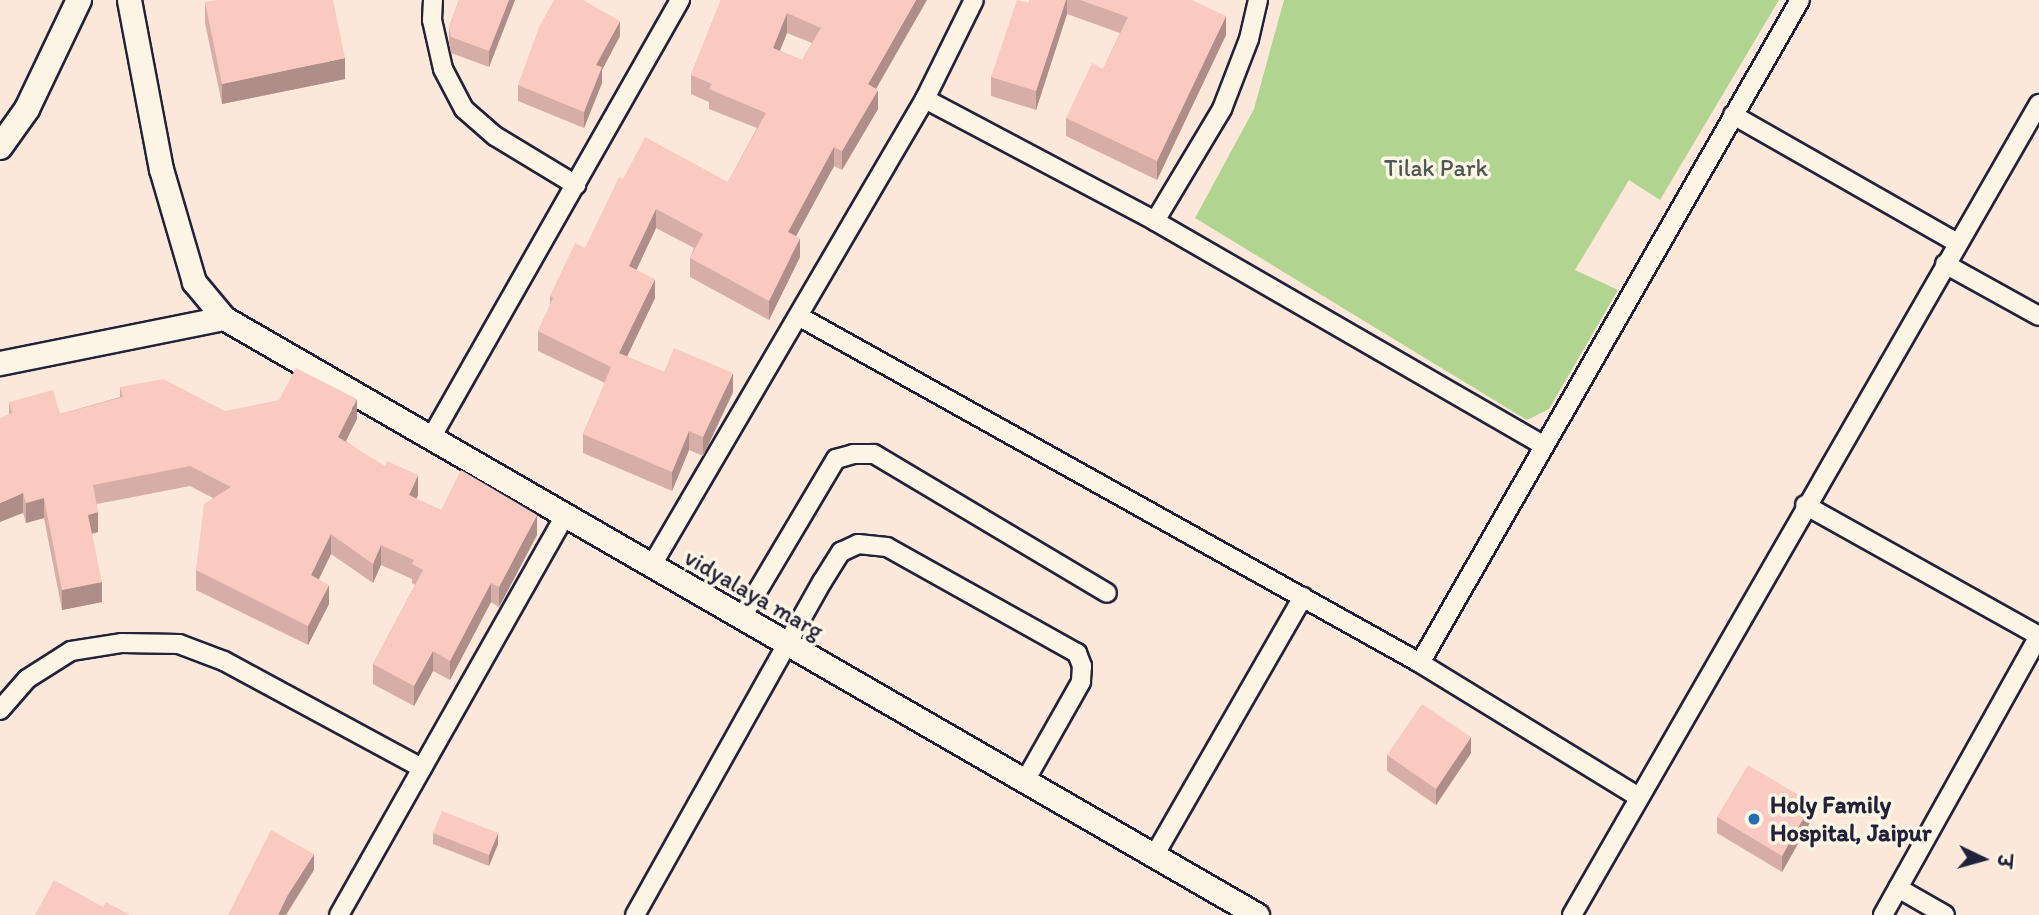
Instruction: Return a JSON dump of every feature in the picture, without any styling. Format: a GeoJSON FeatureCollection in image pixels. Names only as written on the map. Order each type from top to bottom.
{"type":"FeatureCollection","features":[{"type":"Feature","properties":{"kind":"main road"},"geometry":{"type":"LineString","coordinates":[[0,147],[27,108],[79,0]]}},
{"type":"Feature","properties":{"kind":"street"},"geometry":{"type":"LineString","coordinates":[[0,363],[224,318],[194,282],[161,169],[129,0]]}},
{"type":"Feature","properties":{"kind":"street"},"geometry":{"type":"LineString","coordinates":[[433,0],[432,20],[443,69],[464,109],[495,136],[576,185]]}},
{"type":"Feature","properties":{"kind":"street"},"geometry":{"type":"LineString","coordinates":[[432,438],[680,0]]}},
{"type":"Feature","properties":{"kind":"street"},"geometry":{"type":"LineString","coordinates":[[652,565],[800,317],[925,99],[974,0]]}},
{"type":"Feature","properties":{"kind":"street"},"geometry":{"type":"LineString","coordinates":[[1155,221],[1222,108],[1249,39],[1258,0]]}},
{"type":"Feature","properties":{"kind":"street"},"geometry":{"type":"LineString","coordinates":[[1420,663],[1800,0]]}},
{"type":"Feature","properties":{"kind":"street"},"geometry":{"type":"LineString","coordinates":[[925,99],[1155,221],[1544,446]]}},
{"type":"Feature","properties":{"kind":"street"},"geometry":{"type":"LineString","coordinates":[[1572,915],[1956,242],[2039,104]]}},
{"type":"Feature","properties":{"kind":"street"},"geometry":{"type":"LineString","coordinates":[[1733,116],[1956,242]]}},
{"type":"Feature","properties":{"kind":"street"},"geometry":{"type":"LineString","coordinates":[[1945,264],[2039,316]]}},
{"type":"Feature","properties":{"kind":"street"},"geometry":{"type":"LineString","coordinates":[[800,317],[1420,663],[1639,797]]}},
{"type":"Feature","properties":{"kind":"street","name":"vidyalaya marg"},"geometry":{"type":"LineString","coordinates":[[224,318],[1257,915]]}},
{"type":"Feature","properties":{"kind":"street"},"geometry":{"type":"LineString","coordinates":[[742,617],[836,459],[853,454],[874,454],[1107,593]]}},
{"type":"Feature","properties":{"kind":"street"},"geometry":{"type":"LineString","coordinates":[[1805,505],[2039,636],[1883,915]]}},
{"type":"Feature","properties":{"kind":"street"},"geometry":{"type":"LineString","coordinates":[[339,915],[565,515]]}},
{"type":"Feature","properties":{"kind":"street"},"geometry":{"type":"LineString","coordinates":[[635,915],[841,552],[858,544],[887,547],[980,596],[1077,653],[1082,666],[1081,682],[1025,781]]}},
{"type":"Feature","properties":{"kind":"street"},"geometry":{"type":"LineString","coordinates":[[1154,856],[1303,597]]}},
{"type":"Feature","properties":{"kind":"street"},"geometry":{"type":"LineString","coordinates":[[0,710],[27,678],[71,651],[122,643],[179,644],[224,661],[422,768]]}},
{"type":"Feature","properties":{"kind":"street"},"geometry":{"type":"LineString","coordinates":[[1898,888],[1945,915]]}},
{"type":"Feature","properties":{"kind":"green space","name":"Tilak Park"},"geometry":{"type":"Polygon","coordinates":[[[1284,0],[1779,0],[1660,200],[1629,180],[1575,270],[1618,290],[1549,409],[1527,420],[1195,218],[1254,109],[1284,0]]]}},
{"type":"Feature","properties":{"kind":"building"},"geometry":{"type":"Polygon","coordinates":[[[333,0],[345,58],[222,84],[205,2],[333,0]]]}},
{"type":"Feature","properties":{"kind":"building"},"geometry":{"type":"Polygon","coordinates":[[[459,0],[509,0],[489,51],[451,37],[449,27],[459,0]]]}},
{"type":"Feature","properties":{"kind":"building"},"geometry":{"type":"Polygon","coordinates":[[[554,0],[583,0],[620,21],[596,65],[602,67],[584,112],[518,85],[539,27],[554,0]]]}},
{"type":"Feature","properties":{"kind":"building"},"geometry":{"type":"Polygon","coordinates":[[[721,0],[916,0],[868,84],[878,90],[842,151],[834,147],[788,232],[800,238],[769,301],[690,258],[703,234],[656,209],[629,266],[655,279],[619,353],[664,372],[674,348],[733,373],[703,437],[689,431],[672,472],[583,434],[611,367],[538,331],[553,298],[550,296],[575,243],[585,248],[619,177],[623,179],[645,137],[728,182],[766,113],[709,89],[712,84],[691,75],[721,0]],[[787,13],[773,48],[802,60],[821,28],[787,13]]]}},
{"type":"Feature","properties":{"kind":"building"},"geometry":{"type":"Polygon","coordinates":[[[1017,0],[1029,3],[1030,0],[1066,0],[1036,91],[991,77],[1017,0]]]}},
{"type":"Feature","properties":{"kind":"building"},"geometry":{"type":"Polygon","coordinates":[[[1080,0],[1192,0],[1226,16],[1157,161],[1066,118],[1092,63],[1103,69],[1128,17],[1080,0]]]}},
{"type":"Feature","properties":{"kind":"building"},"geometry":{"type":"Polygon","coordinates":[[[296,368],[357,399],[338,437],[385,466],[387,461],[418,475],[409,495],[441,510],[461,470],[537,515],[499,587],[491,583],[450,661],[433,651],[414,686],[373,664],[423,570],[412,564],[414,560],[381,545],[373,564],[331,534],[311,575],[329,585],[308,626],[196,570],[204,504],[231,487],[190,466],[93,485],[98,512],[88,515],[102,582],[62,590],[44,498],[26,503],[23,493],[0,503],[0,418],[12,413],[9,402],[53,390],[60,414],[123,397],[120,387],[163,379],[225,411],[279,400],[296,368]]]}},
{"type":"Feature","properties":{"kind":"building"},"geometry":{"type":"Polygon","coordinates":[[[1422,704],[1471,737],[1436,789],[1387,755],[1422,704]]]}},
{"type":"Feature","properties":{"kind":"building"},"geometry":{"type":"Polygon","coordinates":[[[1748,765],[1812,803],[1782,856],[1717,817],[1748,765]]]}},
{"type":"Feature","properties":{"kind":"building"},"geometry":{"type":"Polygon","coordinates":[[[442,811],[498,833],[489,855],[433,833],[442,811]]]}},
{"type":"Feature","properties":{"kind":"building"},"geometry":{"type":"Polygon","coordinates":[[[271,830],[314,854],[278,915],[228,915],[271,830]]]}},
{"type":"Feature","properties":{"kind":"building"},"geometry":{"type":"Polygon","coordinates":[[[54,880],[103,907],[106,902],[130,915],[35,915],[54,880]]]}},
{"type":"Feature","properties":{"kind":"place","name":"Holy Family Hospital, Jaipur"},"geometry":{"type":"Point","coordinates":[1754,819]}}]}
